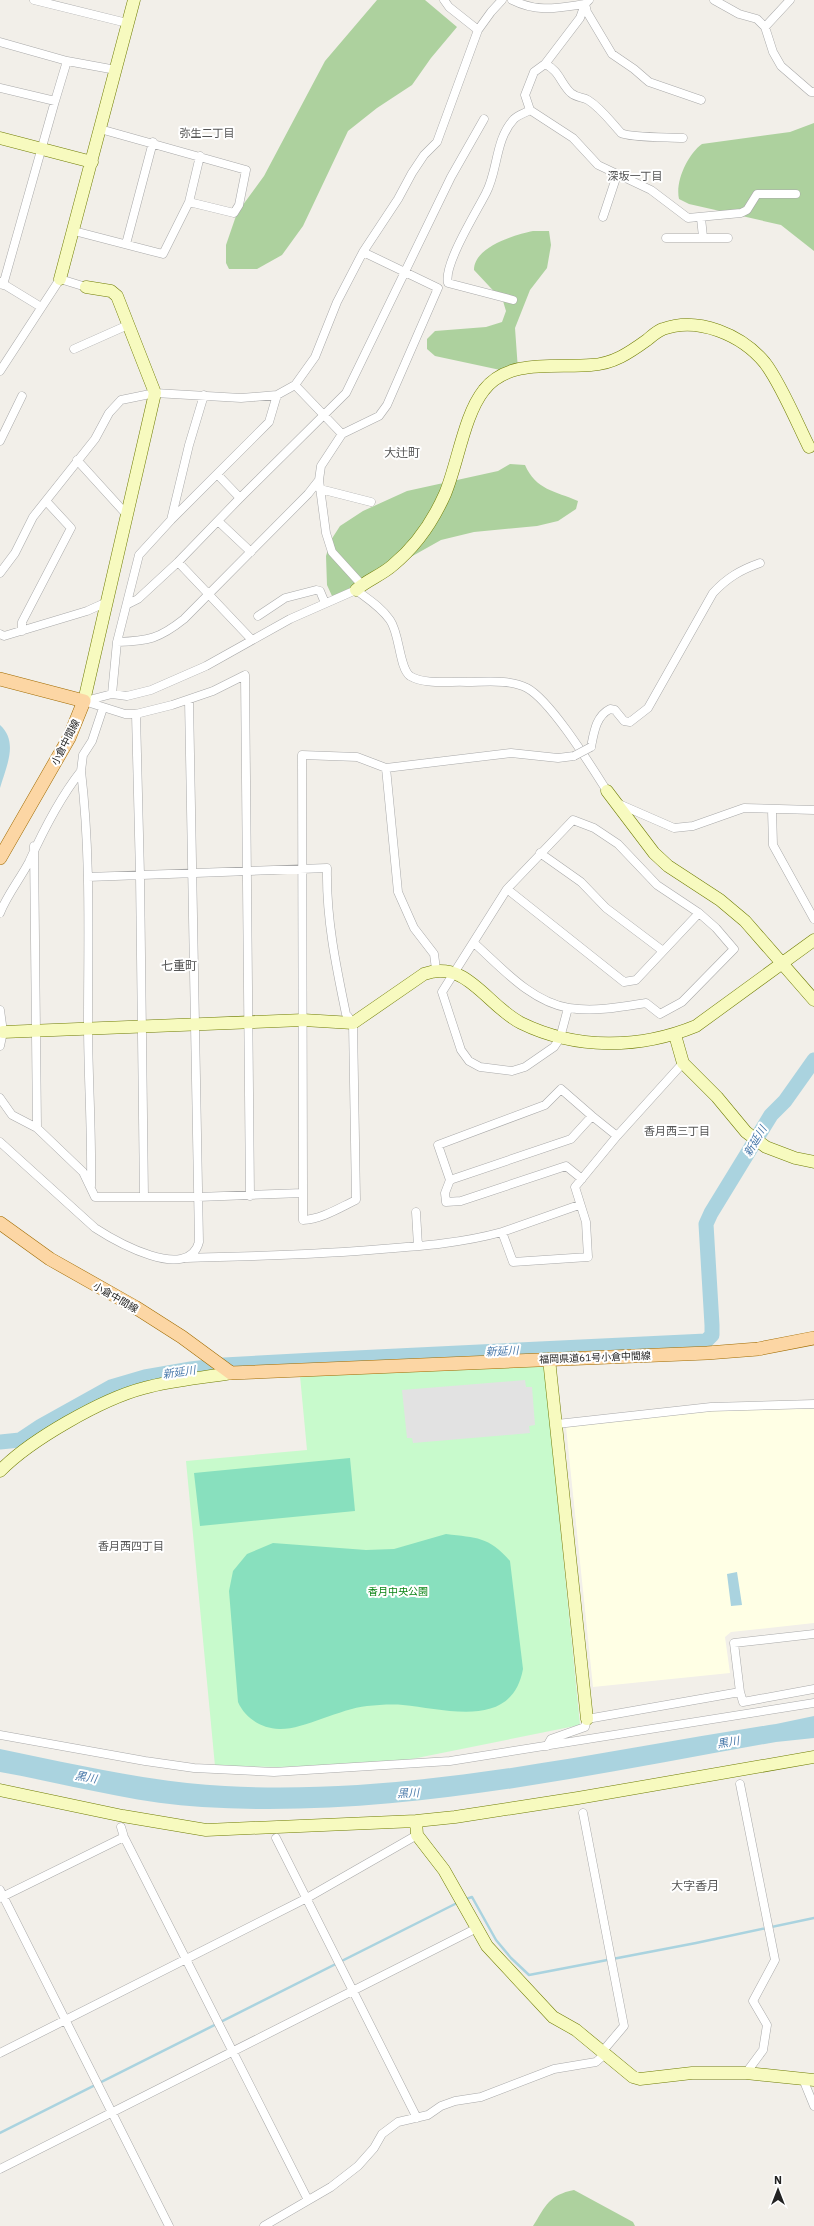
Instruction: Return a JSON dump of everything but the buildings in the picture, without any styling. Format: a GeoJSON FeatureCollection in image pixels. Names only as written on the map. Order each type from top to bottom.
{"type":"FeatureCollection","features":[{"type":"Feature","properties":{"kind":"main road"},"geometry":{"type":"LineString","coordinates":[[0,678],[84,701]]}},
{"type":"Feature","properties":{"kind":"main road","name":"小倉中間線"},"geometry":{"type":"LineString","coordinates":[[0,858],[69,738],[84,701]]}},
{"type":"Feature","properties":{"kind":"main road","name":"小倉中間線"},"geometry":{"type":"LineString","coordinates":[[0,1223],[50,1259],[135,1307],[182,1337],[231,1373]]}},
{"type":"Feature","properties":{"kind":"main road","name":"福岡県道61号小倉中間線"},"geometry":{"type":"LineString","coordinates":[[231,1373],[738,1351],[814,1338]]}},
{"type":"Feature","properties":{"kind":"street"},"geometry":{"type":"LineString","coordinates":[[34,0],[127,23]]}},
{"type":"Feature","properties":{"kind":"street"},"geometry":{"type":"LineString","coordinates":[[0,371],[60,279],[74,231],[134,0]]}},
{"type":"Feature","properties":{"kind":"street"},"geometry":{"type":"LineString","coordinates":[[444,0],[449,7],[478,30]]}},
{"type":"Feature","properties":{"kind":"street"},"geometry":{"type":"LineString","coordinates":[[0,573],[15,553],[33,518],[95,439],[108,413],[121,400],[155,393],[241,398],[277,395],[295,385],[316,357],[336,302],[363,252],[398,199],[424,155],[437,142],[478,30],[502,0]]}},
{"type":"Feature","properties":{"kind":"street"},"geometry":{"type":"LineString","coordinates":[[512,0],[526,7],[539,9],[587,2]]}},
{"type":"Feature","properties":{"kind":"street"},"geometry":{"type":"LineString","coordinates":[[714,0],[739,14],[757,19],[765,27],[773,52],[781,66],[811,92],[814,92]]}},
{"type":"Feature","properties":{"kind":"street"},"geometry":{"type":"LineString","coordinates":[[765,27],[788,1]]}},
{"type":"Feature","properties":{"kind":"street"},"geometry":{"type":"LineString","coordinates":[[587,2],[580,18],[545,64],[534,72],[526,95],[530,110],[573,138],[598,165],[651,190],[688,218],[701,218],[740,213],[747,210],[757,194],[796,194]]}},
{"type":"Feature","properties":{"kind":"street"},"geometry":{"type":"LineString","coordinates":[[587,2],[587,12],[612,54],[634,69],[649,82],[700,100]]}},
{"type":"Feature","properties":{"kind":"street"},"geometry":{"type":"LineString","coordinates":[[0,42],[67,61],[116,70]]}},
{"type":"Feature","properties":{"kind":"street"},"geometry":{"type":"LineString","coordinates":[[41,307],[2,284],[40,149],[67,61]]}},
{"type":"Feature","properties":{"kind":"street"},"geometry":{"type":"LineString","coordinates":[[545,64],[553,68],[565,87],[572,94],[579,98],[587,99],[621,133],[650,135],[657,138],[683,138]]}},
{"type":"Feature","properties":{"kind":"street"},"geometry":{"type":"LineString","coordinates":[[0,88],[55,101]]}},
{"type":"Feature","properties":{"kind":"street"},"geometry":{"type":"LineString","coordinates":[[513,300],[448,283],[447,278],[457,248],[490,185],[502,141],[514,119],[530,110]]}},
{"type":"Feature","properties":{"kind":"street"},"geometry":{"type":"LineString","coordinates":[[128,604],[138,599],[178,562],[346,393],[451,177],[484,119]]}},
{"type":"Feature","properties":{"kind":"street"},"geometry":{"type":"LineString","coordinates":[[100,129],[153,142],[246,170],[239,205],[234,213],[189,202]]}},
{"type":"Feature","properties":{"kind":"street"},"geometry":{"type":"LineString","coordinates":[[0,138],[92,162]]}},
{"type":"Feature","properties":{"kind":"street"},"geometry":{"type":"LineString","coordinates":[[126,244],[153,142]]}},
{"type":"Feature","properties":{"kind":"street"},"geometry":{"type":"LineString","coordinates":[[74,231],[163,254],[189,202],[200,156]]}},
{"type":"Feature","properties":{"kind":"street"},"geometry":{"type":"LineString","coordinates":[[603,217],[617,175]]}},
{"type":"Feature","properties":{"kind":"street"},"geometry":{"type":"LineString","coordinates":[[701,218],[703,237]]}},
{"type":"Feature","properties":{"kind":"street"},"geometry":{"type":"LineString","coordinates":[[666,238],[728,238]]}},
{"type":"Feature","properties":{"kind":"street"},"geometry":{"type":"LineString","coordinates":[[363,252],[438,288],[388,404],[379,416],[342,434],[321,466],[319,480],[320,489],[326,533],[332,552],[359,587],[390,620],[400,643],[402,664],[410,676],[428,681],[508,683],[527,688],[546,706],[561,725],[607,791],[619,804],[643,840],[654,853],[668,866],[720,900],[745,921],[814,1000]]}},
{"type":"Feature","properties":{"kind":"street"},"geometry":{"type":"LineString","coordinates":[[60,279],[111,291],[117,296],[155,393],[84,701]]}},
{"type":"Feature","properties":{"kind":"street"},"geometry":{"type":"LineString","coordinates":[[84,701],[112,694],[127,696],[151,690],[206,666],[252,640],[359,587],[393,566],[428,526],[445,493],[473,409],[484,389],[502,375],[524,367],[592,365],[611,362],[628,353],[661,329],[681,324],[711,327],[742,343],[765,363],[811,448]]}},
{"type":"Feature","properties":{"kind":"street"},"geometry":{"type":"LineString","coordinates":[[74,349],[128,325]]}},
{"type":"Feature","properties":{"kind":"street"},"geometry":{"type":"LineString","coordinates":[[295,385],[322,416],[342,434]]}},
{"type":"Feature","properties":{"kind":"street"},"geometry":{"type":"LineString","coordinates":[[171,520],[189,445],[204,395]]}},
{"type":"Feature","properties":{"kind":"street"},"geometry":{"type":"LineString","coordinates":[[112,694],[117,642],[128,604],[139,555],[171,520],[270,422],[277,395]]}},
{"type":"Feature","properties":{"kind":"street"},"geometry":{"type":"LineString","coordinates":[[0,441],[22,396]]}},
{"type":"Feature","properties":{"kind":"street"},"geometry":{"type":"LineString","coordinates":[[77,460],[127,515]]}},
{"type":"Feature","properties":{"kind":"street"},"geometry":{"type":"LineString","coordinates":[[217,474],[240,498]]}},
{"type":"Feature","properties":{"kind":"street"},"geometry":{"type":"LineString","coordinates":[[117,642],[147,641],[168,632],[251,552],[319,480]]}},
{"type":"Feature","properties":{"kind":"street"},"geometry":{"type":"LineString","coordinates":[[320,489],[371,502]]}},
{"type":"Feature","properties":{"kind":"street"},"geometry":{"type":"LineString","coordinates":[[22,631],[22,622],[71,528],[46,501]]}},
{"type":"Feature","properties":{"kind":"street"},"geometry":{"type":"LineString","coordinates":[[218,521],[251,552]]}},
{"type":"Feature","properties":{"kind":"street"},"geometry":{"type":"LineString","coordinates":[[178,562],[252,640]]}},
{"type":"Feature","properties":{"kind":"street"},"geometry":{"type":"LineString","coordinates":[[88,877],[246,872],[302,868],[327,868],[326,898],[332,942],[346,1014],[353,1023],[356,1200],[331,1213],[303,1220],[303,1020],[302,868],[302,755],[357,757],[386,768],[511,753],[558,758],[574,756],[591,747],[595,726],[604,712],[610,709],[615,710],[624,721],[630,722],[648,708],[713,593],[726,579],[742,570],[760,563]]}},
{"type":"Feature","properties":{"kind":"street"},"geometry":{"type":"LineString","coordinates":[[258,616],[285,598],[316,590],[320,591],[325,603]]}},
{"type":"Feature","properties":{"kind":"street"},"geometry":{"type":"LineString","coordinates":[[0,634],[4,636],[87,612],[107,602]]}},
{"type":"Feature","properties":{"kind":"street"},"geometry":{"type":"LineString","coordinates":[[84,701],[125,714],[136,714],[190,700],[213,692],[245,675],[250,1196]]}},
{"type":"Feature","properties":{"kind":"street"},"geometry":{"type":"LineString","coordinates":[[187,1258],[198,1248],[199,1242],[190,700]]}},
{"type":"Feature","properties":{"kind":"street"},"geometry":{"type":"LineString","coordinates":[[91,1186],[92,1135],[88,1028],[88,877],[81,772],[83,755],[92,741],[103,708]]}},
{"type":"Feature","properties":{"kind":"street"},"geometry":{"type":"LineString","coordinates":[[136,714],[143,1026],[144,1197]]}},
{"type":"Feature","properties":{"kind":"street"},"geometry":{"type":"LineString","coordinates":[[386,768],[398,892],[414,928],[434,954],[436,969]]}},
{"type":"Feature","properties":{"kind":"street"},"geometry":{"type":"LineString","coordinates":[[0,913],[29,862],[34,846],[70,786],[81,772]]}},
{"type":"Feature","properties":{"kind":"street"},"geometry":{"type":"LineString","coordinates":[[619,804],[674,828],[693,826],[744,808],[814,810]]}},
{"type":"Feature","properties":{"kind":"street"},"geometry":{"type":"LineString","coordinates":[[772,810],[773,845],[814,918]]}},
{"type":"Feature","properties":{"kind":"street"},"geometry":{"type":"LineString","coordinates":[[474,943],[528,990],[568,1008],[607,1009],[646,1003],[660,1014],[682,1002],[734,949],[716,928],[699,913],[657,885],[618,844],[594,828],[573,820],[507,889],[442,992],[461,1050],[469,1061],[480,1067],[512,1071],[525,1067],[554,1047],[560,1038],[568,1008]]}},
{"type":"Feature","properties":{"kind":"street"},"geometry":{"type":"LineString","coordinates":[[34,846],[37,1128]]}},
{"type":"Feature","properties":{"kind":"street"},"geometry":{"type":"LineString","coordinates":[[540,853],[582,882],[606,908],[663,950]]}},
{"type":"Feature","properties":{"kind":"street"},"geometry":{"type":"LineString","coordinates":[[507,889],[624,982],[636,980],[699,913]]}},
{"type":"Feature","properties":{"kind":"street"},"geometry":{"type":"LineString","coordinates":[[3,1032],[303,1020],[353,1023],[424,974],[436,969],[456,972],[504,1013],[532,1028],[560,1038],[604,1044],[643,1041],[675,1034],[696,1026],[814,940]]}},
{"type":"Feature","properties":{"kind":"street"},"geometry":{"type":"LineString","coordinates":[[0,1010],[3,1032],[0,1046]]}},
{"type":"Feature","properties":{"kind":"street"},"geometry":{"type":"LineString","coordinates":[[675,1034],[683,1063],[717,1097],[746,1132],[766,1147],[795,1158],[814,1162]]}},
{"type":"Feature","properties":{"kind":"street"},"geometry":{"type":"LineString","coordinates":[[502,1232],[513,1262],[588,1257],[586,1222],[579,1205],[575,1187],[617,1136],[683,1063]]}},
{"type":"Feature","properties":{"kind":"street"},"geometry":{"type":"LineString","coordinates":[[582,1179],[566,1166],[461,1201],[446,1202],[446,1193],[450,1180],[438,1145],[544,1105],[562,1089],[617,1136]]}},
{"type":"Feature","properties":{"kind":"street"},"geometry":{"type":"LineString","coordinates":[[0,1098],[12,1115],[37,1128],[83,1172],[95,1197],[250,1196],[303,1193]]}},
{"type":"Feature","properties":{"kind":"street"},"geometry":{"type":"LineString","coordinates":[[450,1180],[571,1139],[592,1116]]}},
{"type":"Feature","properties":{"kind":"street"},"geometry":{"type":"LineString","coordinates":[[0,1142],[95,1228],[113,1239],[152,1256],[170,1259],[277,1256],[418,1246],[473,1240],[502,1232],[579,1205]]}},
{"type":"Feature","properties":{"kind":"street"},"geometry":{"type":"LineString","coordinates":[[416,1212],[418,1246]]}},
{"type":"Feature","properties":{"kind":"street"},"geometry":{"type":"LineString","coordinates":[[547,1746],[551,1739],[585,1727],[587,1719],[549,1359]]}},
{"type":"Feature","properties":{"kind":"street"},"geometry":{"type":"LineString","coordinates":[[0,1471],[13,1458],[40,1440],[114,1398],[153,1386],[231,1373]]}},
{"type":"Feature","properties":{"kind":"street"},"geometry":{"type":"LineString","coordinates":[[557,1424],[711,1407],[814,1404]]}},
{"type":"Feature","properties":{"kind":"street"},"geometry":{"type":"LineString","coordinates":[[814,1634],[734,1643],[740,1692],[743,1702],[814,1689]]}},
{"type":"Feature","properties":{"kind":"street"},"geometry":{"type":"LineString","coordinates":[[587,1719],[740,1692]]}},
{"type":"Feature","properties":{"kind":"street"},"geometry":{"type":"LineString","coordinates":[[0,1735],[145,1761],[194,1768],[274,1772],[450,1761],[814,1702]]}},
{"type":"Feature","properties":{"kind":"street"},"geometry":{"type":"LineString","coordinates":[[0,1790],[130,1818],[206,1830],[416,1821],[455,1817],[578,1798],[814,1757]]}},
{"type":"Feature","properties":{"kind":"street"},"geometry":{"type":"LineString","coordinates":[[740,1784],[775,1960],[753,2001],[767,2025],[763,2050],[746,2073]]}},
{"type":"Feature","properties":{"kind":"street"},"geometry":{"type":"LineString","coordinates":[[264,2226],[331,2187],[358,2166],[374,2148],[382,2134],[398,2122],[418,2118],[455,2101],[481,2097],[554,2070],[596,2062],[624,2026],[583,1813]]}},
{"type":"Feature","properties":{"kind":"street"},"geometry":{"type":"LineString","coordinates":[[416,1821],[417,1835],[444,1870],[487,1946],[553,2017],[576,2030],[633,2077],[640,2079],[692,2073],[746,2073],[808,2080],[814,2106]]}},
{"type":"Feature","properties":{"kind":"street"},"geometry":{"type":"LineString","coordinates":[[121,1827],[124,1837],[308,2200]]}},
{"type":"Feature","properties":{"kind":"street"},"geometry":{"type":"LineString","coordinates":[[0,2054],[307,1898],[411,1836],[417,1835]]}},
{"type":"Feature","properties":{"kind":"street"},"geometry":{"type":"LineString","coordinates":[[124,1837],[1,1895],[169,2226]]}},
{"type":"Feature","properties":{"kind":"street"},"geometry":{"type":"LineString","coordinates":[[276,1838],[418,2118]]}},
{"type":"Feature","properties":{"kind":"street"},"geometry":{"type":"LineString","coordinates":[[0,2169],[477,1928]]}},
{"type":"Feature","properties":{"kind":"shaded area"},"geometry":{"type":"Polygon","coordinates":[[[525,1380],[526,1387],[532,1387],[535,1425],[529,1426],[530,1433],[413,1443],[412,1438],[407,1438],[402,1390],[525,1380]]]}},
{"type":"Feature","properties":{"kind":"shaded area"},"geometry":{"type":"Polygon","coordinates":[[[814,1409],[814,1623],[731,1632],[725,1637],[730,1673],[593,1687],[566,1427],[716,1410],[814,1409]]]}},
{"type":"Feature","properties":{"kind":"green space"},"geometry":{"type":"Polygon","coordinates":[[[377,0],[425,0],[457,27],[431,58],[412,85],[377,108],[348,131],[303,226],[282,255],[257,269],[229,269],[226,263],[226,245],[237,213],[264,176],[325,61],[377,0]]]}},
{"type":"Feature","properties":{"kind":"green space"},"geometry":{"type":"Polygon","coordinates":[[[814,123],[814,251],[781,225],[689,204],[679,199],[679,184],[684,168],[692,154],[702,144],[790,132],[814,123]]]}},
{"type":"Feature","properties":{"kind":"green space"},"geometry":{"type":"Polygon","coordinates":[[[533,231],[549,231],[551,245],[547,268],[530,290],[515,328],[518,370],[505,371],[435,356],[427,349],[427,339],[435,331],[486,327],[502,322],[506,311],[503,301],[474,270],[476,262],[481,255],[496,243],[533,231]]]}},
{"type":"Feature","properties":{"kind":"green space"},"geometry":{"type":"Polygon","coordinates":[[[510,464],[525,465],[529,473],[541,485],[547,489],[578,501],[576,509],[558,521],[537,526],[474,532],[441,540],[400,563],[359,593],[332,596],[327,585],[326,556],[331,540],[340,526],[363,511],[407,491],[498,471],[510,464]]]}},
{"type":"Feature","properties":{"kind":"green space","name":"香月中央公園"},"geometry":{"type":"Polygon","coordinates":[[[544,1365],[580,1725],[392,1763],[279,1767],[215,1766],[186,1461],[307,1450],[300,1376],[544,1365]]]}},
{"type":"Feature","properties":{"kind":"green space"},"geometry":{"type":"Polygon","coordinates":[[[350,1458],[355,1511],[200,1526],[194,1473],[350,1458]]]}},
{"type":"Feature","properties":{"kind":"green space"},"geometry":{"type":"Polygon","coordinates":[[[446,1534],[481,1540],[495,1547],[510,1561],[523,1669],[516,1688],[506,1701],[492,1708],[475,1711],[438,1710],[399,1705],[367,1706],[345,1711],[299,1726],[279,1729],[266,1727],[254,1721],[245,1713],[238,1702],[229,1591],[233,1571],[247,1554],[273,1543],[366,1550],[394,1549],[446,1534]]]}},
{"type":"Feature","properties":{"kind":"green space"},"geometry":{"type":"Polygon","coordinates":[[[574,2190],[633,2222],[635,2226],[533,2226],[545,2207],[553,2198],[574,2190]]]}},
{"type":"Feature","properties":{"kind":"water"},"geometry":{"type":"Polygon","coordinates":[[[0,725],[6,732],[10,747],[8,763],[0,788],[0,725]]]}},
{"type":"Feature","properties":{"kind":"water"},"geometry":{"type":"Polygon","coordinates":[[[737,1572],[742,1605],[731,1606],[727,1574],[737,1572]]]}},
{"type":"Feature","properties":{"kind":"water","name":"黒川"},"geometry":{"type":"Polygon","coordinates":[[[814,1716],[814,1738],[776,1742],[634,1768],[491,1791],[347,1807],[275,1809],[177,1805],[151,1802],[0,1772],[0,1749],[112,1772],[197,1784],[295,1787],[364,1784],[433,1778],[571,1759],[776,1724],[814,1716]]]}},
{"type":"Feature","properties":{"kind":"waterway","name":"新延川"},"geometry":{"type":"LineString","coordinates":[[0,1442],[20,1440],[41,1426],[111,1387],[145,1377],[191,1369],[224,1365],[315,1360],[706,1341],[712,1335],[706,1224],[711,1213],[771,1115],[785,1101],[814,1060]]}},
{"type":"Feature","properties":{"kind":"waterway"},"geometry":{"type":"LineString","coordinates":[[466,1899],[472,1897],[496,1940],[511,1958],[529,1975],[696,1943],[814,1918]]}},
{"type":"Feature","properties":{"kind":"waterway"},"geometry":{"type":"LineString","coordinates":[[0,2133],[459,1902]]}},
{"type":"Feature","properties":{"kind":"district","name":"弥生二丁目"},"geometry":{"type":"Point","coordinates":[207,133]}},
{"type":"Feature","properties":{"kind":"district","name":"深坂一丁目"},"geometry":{"type":"Point","coordinates":[635,176]}},
{"type":"Feature","properties":{"kind":"district","name":"大辻町"},"geometry":{"type":"Point","coordinates":[402,453]}},
{"type":"Feature","properties":{"kind":"district","name":"七重町"},"geometry":{"type":"Point","coordinates":[179,966]}},
{"type":"Feature","properties":{"kind":"district","name":"香月西三丁目"},"geometry":{"type":"Point","coordinates":[677,1131]}},
{"type":"Feature","properties":{"kind":"district","name":"香月西四丁目"},"geometry":{"type":"Point","coordinates":[131,1546]}},
{"type":"Feature","properties":{"kind":"district","name":"大字香月"},"geometry":{"type":"Point","coordinates":[695,1886]}}]}
